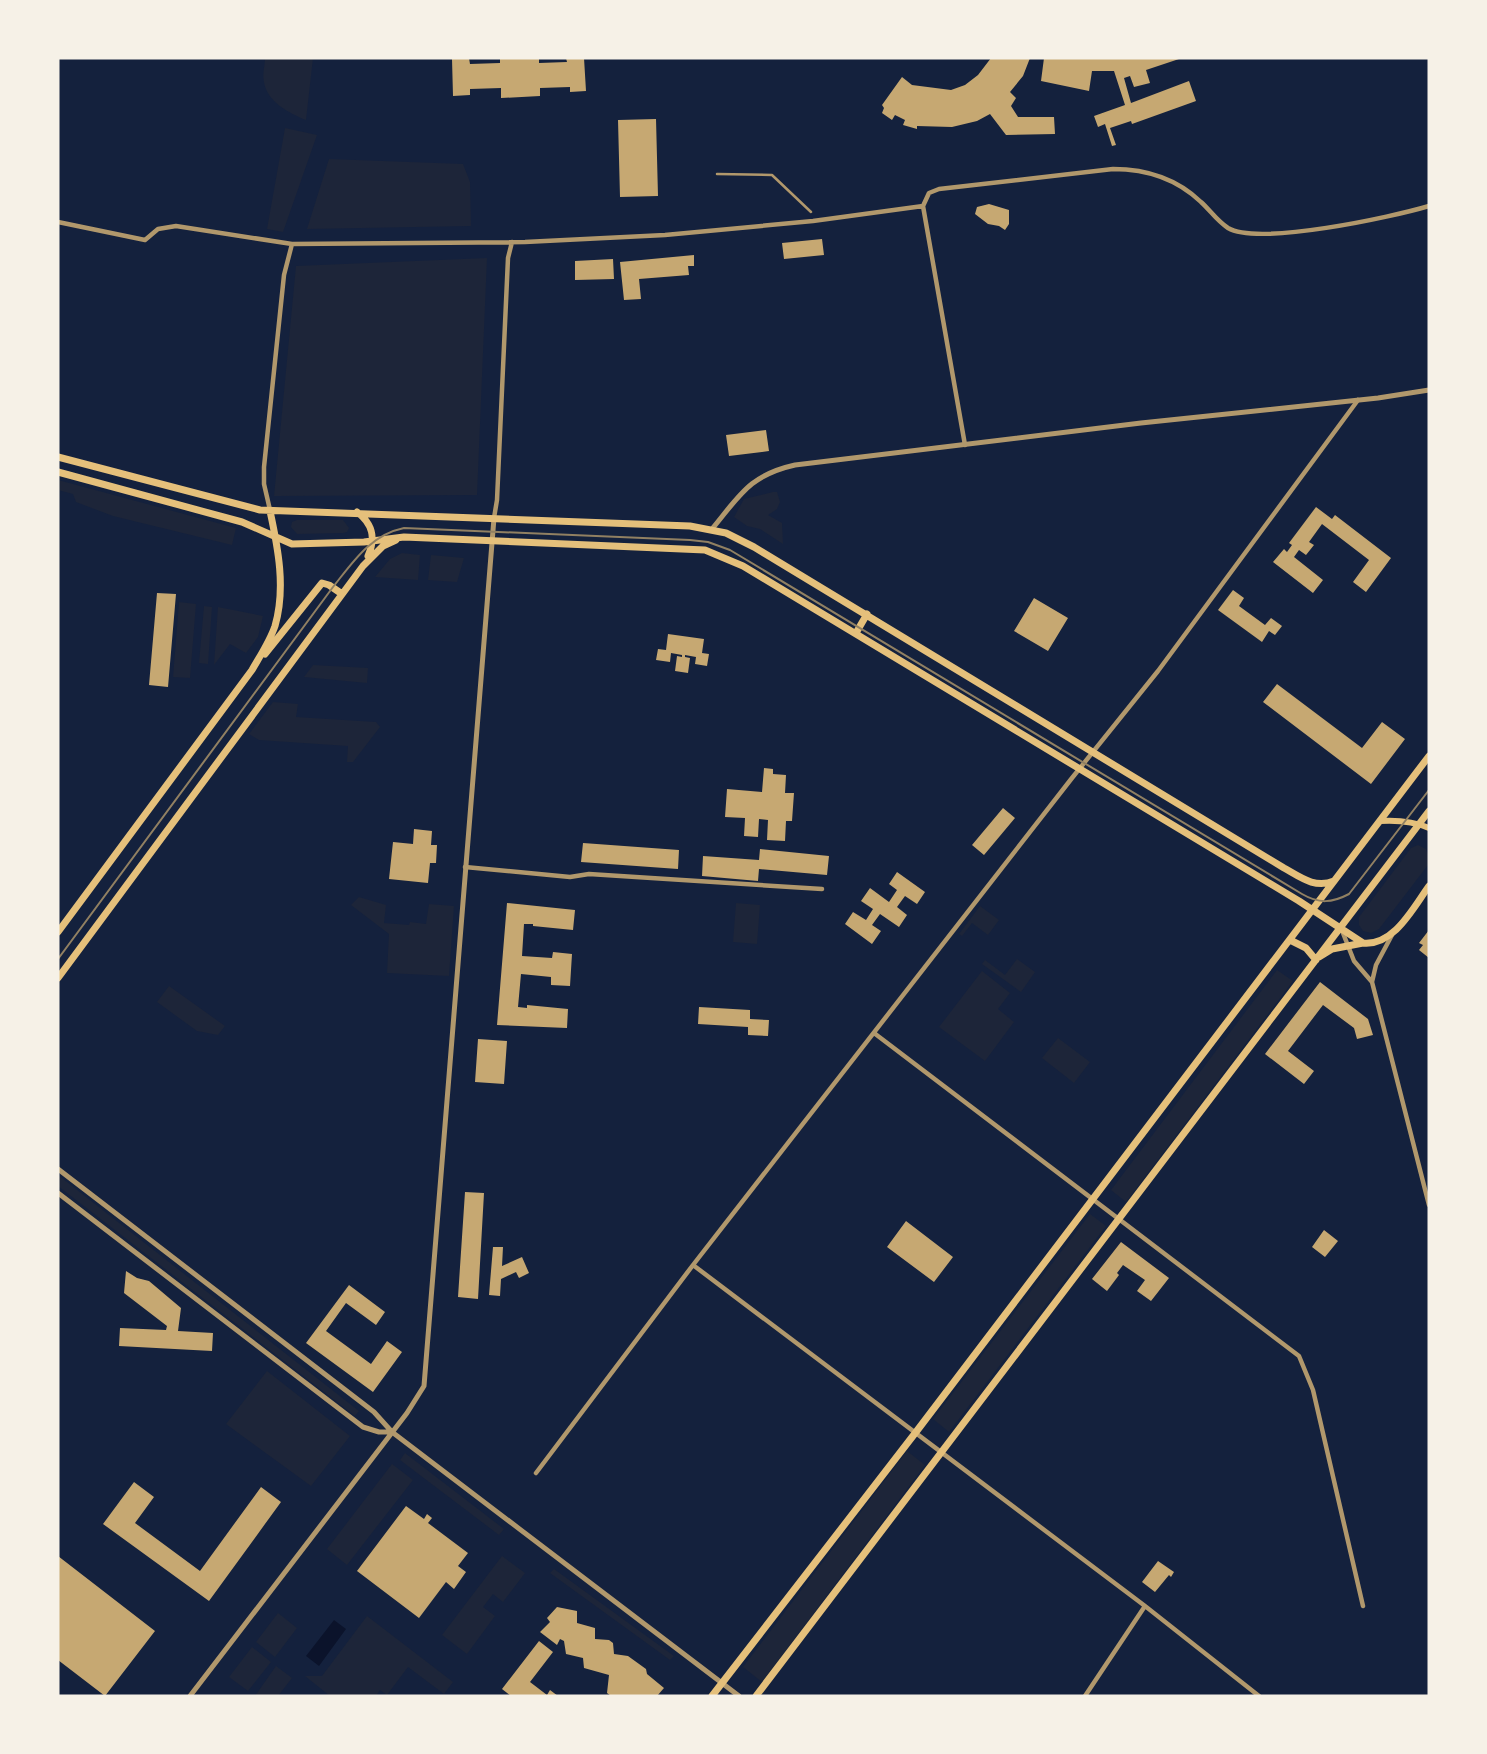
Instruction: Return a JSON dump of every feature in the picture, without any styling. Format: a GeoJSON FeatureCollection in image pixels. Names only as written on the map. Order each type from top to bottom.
{"type":"FeatureCollection","features":[{"type":"Feature","properties":{"kind":"main road"},"geometry":{"type":"LineString","coordinates":[[58,457],[245,508],[270,511],[357,512],[712,529],[754,547],[1310,882],[1325,885],[1334,881]]}},
{"type":"Feature","properties":{"kind":"main road"},"geometry":{"type":"LineString","coordinates":[[58,472],[242,522],[292,544],[374,541],[404,537],[705,550],[743,566],[856,633],[1363,943]]}},
{"type":"Feature","properties":{"kind":"main road"},"geometry":{"type":"LineString","coordinates":[[252,670],[266,647],[277,615],[280,586],[276,538],[270,511]]}},
{"type":"Feature","properties":{"kind":"main road"},"geometry":{"type":"LineString","coordinates":[[357,512],[370,527],[374,541],[363,566]]}},
{"type":"Feature","properties":{"kind":"main road"},"geometry":{"type":"LineString","coordinates":[[58,978],[363,566],[383,546],[404,537]]}},
{"type":"Feature","properties":{"kind":"main road"},"geometry":{"type":"LineString","coordinates":[[58,932],[252,670],[317,587],[326,583],[342,594]]}},
{"type":"Feature","properties":{"kind":"main road"},"geometry":{"type":"LineString","coordinates":[[856,633],[867,614]]}},
{"type":"Feature","properties":{"kind":"main road"},"geometry":{"type":"LineString","coordinates":[[712,1696],[1429,757]]}},
{"type":"Feature","properties":{"kind":"main road"},"geometry":{"type":"LineString","coordinates":[[756,1696],[1429,811]]}},
{"type":"Feature","properties":{"kind":"main road"},"geometry":{"type":"LineString","coordinates":[[1380,821],[1399,820],[1429,828]]}},
{"type":"Feature","properties":{"kind":"main road"},"geometry":{"type":"LineString","coordinates":[[1316,960],[1332,949],[1346,945],[1372,944],[1392,934],[1429,886]]}},
{"type":"Feature","properties":{"kind":"main road"},"geometry":{"type":"LineString","coordinates":[[1290,940],[1306,948],[1316,960]]}},
{"type":"Feature","properties":{"kind":"street"},"geometry":{"type":"LineString","coordinates":[[965,446],[923,206],[929,193],[939,189],[1130,169],[1162,176],[1188,189],[1228,228],[1251,235],[1344,225],[1429,206]]}},
{"type":"Feature","properties":{"kind":"street"},"geometry":{"type":"LineString","coordinates":[[58,222],[145,240],[158,229],[176,226],[292,244],[512,242],[638,238],[813,221],[923,206]]}},
{"type":"Feature","properties":{"kind":"street"},"geometry":{"type":"LineString","coordinates":[[190,1696],[393,1432],[424,1386],[497,500],[508,258],[512,242]]}},
{"type":"Feature","properties":{"kind":"street"},"geometry":{"type":"LineString","coordinates":[[270,511],[264,484],[264,467],[284,275],[292,244]]}},
{"type":"Feature","properties":{"kind":"street"},"geometry":{"type":"LineString","coordinates":[[712,529],[747,486],[766,473],[778,469],[1429,390]]}},
{"type":"Feature","properties":{"kind":"street"},"geometry":{"type":"LineString","coordinates":[[536,1474],[693,1265],[1178,644],[1357,400]]}},
{"type":"Feature","properties":{"kind":"street"},"geometry":{"type":"LineString","coordinates":[[465,867],[570,877],[589,874],[822,889]]}},
{"type":"Feature","properties":{"kind":"street"},"geometry":{"type":"LineString","coordinates":[[1340,928],[1354,961],[1372,982],[1429,1205]]}},
{"type":"Feature","properties":{"kind":"street"},"geometry":{"type":"LineString","coordinates":[[1372,982],[1376,965],[1392,934]]}},
{"type":"Feature","properties":{"kind":"street"},"geometry":{"type":"LineString","coordinates":[[874,1033],[1299,1356],[1313,1390],[1363,1606]]}},
{"type":"Feature","properties":{"kind":"street"},"geometry":{"type":"LineString","coordinates":[[58,1169],[374,1412],[393,1432],[739,1696]]}},
{"type":"Feature","properties":{"kind":"street"},"geometry":{"type":"LineString","coordinates":[[58,1193],[363,1427],[379,1432],[393,1432]]}},
{"type":"Feature","properties":{"kind":"street"},"geometry":{"type":"LineString","coordinates":[[693,1265],[1145,1606],[1259,1696]]}},
{"type":"Feature","properties":{"kind":"street"},"geometry":{"type":"LineString","coordinates":[[1084,1696],[1145,1606]]}},
{"type":"Feature","properties":{"kind":"lane"},"geometry":{"type":"LineString","coordinates":[[717,174],[772,175],[811,212]]}},
{"type":"Feature","properties":{"kind":"shaded area"},"geometry":{"type":"Polygon","coordinates":[[[265,58],[313,58],[306,120],[286,110],[269,95],[263,79],[265,58]]]}},
{"type":"Feature","properties":{"kind":"shaded area"},"geometry":{"type":"Polygon","coordinates":[[[285,128],[317,135],[283,232],[267,229],[285,128]]]}},
{"type":"Feature","properties":{"kind":"shaded area"},"geometry":{"type":"Polygon","coordinates":[[[329,159],[463,164],[470,182],[471,226],[307,229],[329,159]]]}},
{"type":"Feature","properties":{"kind":"shaded area"},"geometry":{"type":"Polygon","coordinates":[[[487,258],[477,495],[274,496],[296,266],[487,258]]]}},
{"type":"Feature","properties":{"kind":"shaded area"},"geometry":{"type":"Polygon","coordinates":[[[58,480],[236,528],[232,545],[113,516],[76,502],[73,494],[58,490],[58,480]]]}},
{"type":"Feature","properties":{"kind":"shaded area"},"geometry":{"type":"Polygon","coordinates":[[[777,492],[780,502],[777,509],[768,515],[782,523],[783,544],[734,517],[744,499],[777,492]]]}},
{"type":"Feature","properties":{"kind":"shaded area"},"geometry":{"type":"Polygon","coordinates":[[[343,520],[349,528],[343,533],[297,534],[291,527],[292,522],[343,520]]]}},
{"type":"Feature","properties":{"kind":"shaded area"},"geometry":{"type":"Polygon","coordinates":[[[402,553],[420,555],[418,580],[375,577],[390,559],[402,553]]]}},
{"type":"Feature","properties":{"kind":"shaded area"},"geometry":{"type":"Polygon","coordinates":[[[431,555],[464,558],[457,582],[428,580],[431,555]]]}},
{"type":"Feature","properties":{"kind":"shaded area"},"geometry":{"type":"Polygon","coordinates":[[[179,602],[196,604],[190,678],[173,677],[179,602]]]}},
{"type":"Feature","properties":{"kind":"shaded area"},"geometry":{"type":"Polygon","coordinates":[[[204,606],[212,607],[208,664],[199,663],[204,606]]]}},
{"type":"Feature","properties":{"kind":"shaded area"},"geometry":{"type":"Polygon","coordinates":[[[218,607],[263,616],[258,637],[246,653],[230,644],[214,665],[218,607]]]}},
{"type":"Feature","properties":{"kind":"shaded area"},"geometry":{"type":"Polygon","coordinates":[[[313,665],[368,668],[367,683],[304,677],[313,665]]]}},
{"type":"Feature","properties":{"kind":"shaded area"},"geometry":{"type":"Polygon","coordinates":[[[273,702],[298,704],[296,717],[376,722],[380,727],[353,762],[347,762],[348,746],[259,740],[249,734],[273,702]]]}},
{"type":"Feature","properties":{"kind":"shaded area"},"geometry":{"type":"Polygon","coordinates":[[[1418,845],[1426,849],[1428,865],[1379,929],[1371,933],[1363,931],[1359,925],[1359,917],[1411,848],[1418,845]]]}},
{"type":"Feature","properties":{"kind":"shaded area"},"geometry":{"type":"Polygon","coordinates":[[[359,897],[386,905],[384,923],[426,924],[429,904],[454,906],[449,976],[387,973],[389,934],[351,905],[359,897]]]}},
{"type":"Feature","properties":{"kind":"shaded area"},"geometry":{"type":"Polygon","coordinates":[[[736,903],[760,905],[757,944],[733,942],[736,903]]]}},
{"type":"Feature","properties":{"kind":"shaded area"},"geometry":{"type":"Polygon","coordinates":[[[980,906],[999,920],[988,935],[972,923],[962,936],[959,934],[980,906]]]}},
{"type":"Feature","properties":{"kind":"shaded area"},"geometry":{"type":"Polygon","coordinates":[[[1017,959],[1035,972],[1021,992],[982,964],[985,960],[1005,975],[1017,959]]]}},
{"type":"Feature","properties":{"kind":"shaded area"},"geometry":{"type":"Polygon","coordinates":[[[1277,970],[1293,981],[1126,1202],[1111,1190],[1277,970]]]}},
{"type":"Feature","properties":{"kind":"shaded area"},"geometry":{"type":"Polygon","coordinates":[[[982,971],[1010,993],[998,1009],[1014,1022],[985,1061],[939,1027],[982,971]]]}},
{"type":"Feature","properties":{"kind":"shaded area"},"geometry":{"type":"Polygon","coordinates":[[[169,986],[225,1026],[218,1035],[197,1031],[157,1002],[169,986]]]}},
{"type":"Feature","properties":{"kind":"shaded area"},"geometry":{"type":"Polygon","coordinates":[[[1058,1038],[1090,1062],[1074,1083],[1042,1058],[1058,1038]]]}},
{"type":"Feature","properties":{"kind":"shaded area"},"geometry":{"type":"Polygon","coordinates":[[[58,1175],[359,1411],[355,1416],[58,1186],[58,1175]]]}},
{"type":"Feature","properties":{"kind":"shaded area"},"geometry":{"type":"Polygon","coordinates":[[[1090,1214],[1106,1226],[949,1432],[933,1419],[1090,1214]]]}},
{"type":"Feature","properties":{"kind":"shaded area"},"geometry":{"type":"Polygon","coordinates":[[[267,1371],[350,1436],[311,1486],[226,1424],[267,1371]]]}},
{"type":"Feature","properties":{"kind":"shaded area"},"geometry":{"type":"Polygon","coordinates":[[[907,1451],[925,1465],[762,1682],[743,1667],[907,1451]]]}},
{"type":"Feature","properties":{"kind":"shaded area"},"geometry":{"type":"Polygon","coordinates":[[[405,1453],[504,1529],[499,1535],[400,1460],[405,1453]]]}},
{"type":"Feature","properties":{"kind":"shaded area"},"geometry":{"type":"Polygon","coordinates":[[[392,1464],[413,1480],[347,1565],[327,1549],[392,1464]]]}},
{"type":"Feature","properties":{"kind":"shaded area"},"geometry":{"type":"Polygon","coordinates":[[[502,1556],[525,1573],[503,1602],[493,1594],[483,1607],[495,1616],[467,1654],[442,1635],[502,1556]]]}},
{"type":"Feature","properties":{"kind":"shaded area"},"geometry":{"type":"Polygon","coordinates":[[[554,1569],[674,1656],[670,1660],[550,1573],[554,1569]]]}},
{"type":"Feature","properties":{"kind":"shaded area"},"geometry":{"type":"Polygon","coordinates":[[[278,1613],[297,1628],[275,1657],[256,1642],[278,1613]]]}},
{"type":"Feature","properties":{"kind":"shaded area"},"geometry":{"type":"Polygon","coordinates":[[[367,1616],[453,1682],[444,1694],[408,1667],[387,1695],[380,1690],[376,1696],[330,1696],[305,1676],[322,1676],[367,1616]]]}},
{"type":"Feature","properties":{"kind":"shaded area"},"geometry":{"type":"Polygon","coordinates":[[[334,1620],[346,1629],[319,1666],[306,1656],[334,1620]]]}},
{"type":"Feature","properties":{"kind":"shaded area"},"geometry":{"type":"Polygon","coordinates":[[[252,1647],[271,1662],[248,1691],[229,1677],[252,1647]]]}},
{"type":"Feature","properties":{"kind":"shaded area"},"geometry":{"type":"Polygon","coordinates":[[[276,1666],[292,1678],[278,1696],[255,1696],[276,1666]]]}},
{"type":"Feature","properties":{"kind":"building"},"geometry":{"type":"Polygon","coordinates":[[[469,58],[470,64],[500,63],[500,58],[539,58],[539,63],[584,58],[586,91],[570,92],[570,87],[540,88],[540,96],[501,98],[501,88],[470,89],[470,95],[453,96],[452,59],[469,58]]]}},
{"type":"Feature","properties":{"kind":"building"},"geometry":{"type":"Polygon","coordinates":[[[991,58],[1030,58],[1023,76],[1010,92],[1016,98],[1011,106],[1018,117],[1054,117],[1055,134],[1006,135],[990,114],[977,121],[952,127],[917,126],[917,129],[903,125],[905,120],[895,115],[892,120],[882,113],[882,105],[902,77],[912,85],[951,90],[965,85],[978,75],[991,58]]]}},
{"type":"Feature","properties":{"kind":"building"},"geometry":{"type":"Polygon","coordinates":[[[1044,58],[1182,58],[1146,70],[1150,83],[1134,87],[1130,76],[1124,78],[1131,103],[1189,81],[1196,101],[1132,124],[1131,121],[1110,128],[1116,145],[1112,146],[1105,124],[1098,127],[1094,116],[1125,105],[1114,71],[1092,71],[1089,91],[1041,81],[1044,58]]]}},
{"type":"Feature","properties":{"kind":"building"},"geometry":{"type":"Polygon","coordinates":[[[656,119],[658,196],[620,197],[618,120],[656,119]]]}},
{"type":"Feature","properties":{"kind":"building"},"geometry":{"type":"Polygon","coordinates":[[[989,204],[1009,210],[1009,224],[1005,230],[988,224],[975,214],[977,207],[989,204]]]}},
{"type":"Feature","properties":{"kind":"building"},"geometry":{"type":"Polygon","coordinates":[[[822,239],[824,255],[784,259],[782,243],[822,239]]]}},
{"type":"Feature","properties":{"kind":"building"},"geometry":{"type":"Polygon","coordinates":[[[694,255],[694,266],[688,266],[689,275],[639,279],[641,299],[624,300],[620,262],[694,255]]]}},
{"type":"Feature","properties":{"kind":"building"},"geometry":{"type":"Polygon","coordinates":[[[613,259],[614,279],[575,280],[575,261],[613,259]]]}},
{"type":"Feature","properties":{"kind":"building"},"geometry":{"type":"Polygon","coordinates":[[[766,430],[769,451],[729,456],[726,435],[766,430]]]}},
{"type":"Feature","properties":{"kind":"building"},"geometry":{"type":"Polygon","coordinates":[[[1316,507],[1332,519],[1335,515],[1391,558],[1366,592],[1353,582],[1369,560],[1322,524],[1309,542],[1314,545],[1306,555],[1299,550],[1294,557],[1323,580],[1313,593],[1273,562],[1284,549],[1287,552],[1292,545],[1289,543],[1316,507]]]}},
{"type":"Feature","properties":{"kind":"building"},"geometry":{"type":"Polygon","coordinates":[[[1233,590],[1244,598],[1239,606],[1265,625],[1271,618],[1282,626],[1275,635],[1269,631],[1262,642],[1218,610],[1233,590]]]}},
{"type":"Feature","properties":{"kind":"building"},"geometry":{"type":"Polygon","coordinates":[[[157,593],[176,594],[168,687],[149,685],[157,593]]]}},
{"type":"Feature","properties":{"kind":"building"},"geometry":{"type":"Polygon","coordinates":[[[1034,598],[1068,618],[1048,651],[1014,631],[1034,598]]]}},
{"type":"Feature","properties":{"kind":"building"},"geometry":{"type":"Polygon","coordinates":[[[668,634],[704,639],[702,653],[709,654],[707,666],[695,664],[696,657],[685,655],[690,658],[688,673],[675,671],[677,656],[682,655],[671,653],[670,662],[656,660],[658,649],[666,650],[668,634]]]}},
{"type":"Feature","properties":{"kind":"building"},"geometry":{"type":"Polygon","coordinates":[[[1277,684],[1362,748],[1382,722],[1405,739],[1371,784],[1263,702],[1277,684]]]}},
{"type":"Feature","properties":{"kind":"building"},"geometry":{"type":"Polygon","coordinates":[[[764,768],[773,769],[773,774],[786,775],[785,793],[794,793],[792,821],[786,821],[785,841],[767,840],[768,820],[759,819],[758,837],[744,836],[745,818],[725,817],[727,789],[762,792],[764,768]]]}},
{"type":"Feature","properties":{"kind":"building"},"geometry":{"type":"Polygon","coordinates":[[[1003,808],[1015,818],[984,855],[972,845],[1003,808]]]}},
{"type":"Feature","properties":{"kind":"building"},"geometry":{"type":"Polygon","coordinates":[[[414,829],[432,831],[431,845],[437,845],[436,863],[430,863],[428,883],[389,879],[393,842],[413,844],[414,829]]]}},
{"type":"Feature","properties":{"kind":"building"},"geometry":{"type":"Polygon","coordinates":[[[583,843],[679,850],[678,869],[581,862],[583,843]]]}},
{"type":"Feature","properties":{"kind":"building"},"geometry":{"type":"Polygon","coordinates":[[[760,849],[829,856],[827,875],[759,869],[758,881],[702,876],[703,856],[759,860],[760,849]]]}},
{"type":"Feature","properties":{"kind":"building"},"geometry":{"type":"Polygon","coordinates":[[[897,872],[925,892],[917,904],[905,896],[897,907],[907,915],[899,927],[880,914],[872,925],[881,931],[872,944],[845,924],[853,912],[866,920],[873,909],[861,901],[870,888],[889,902],[897,890],[889,884],[897,872]]]}},
{"type":"Feature","properties":{"kind":"building"},"geometry":{"type":"Polygon","coordinates":[[[507,903],[575,910],[573,930],[524,924],[522,956],[552,958],[553,952],[572,954],[570,986],[551,985],[551,977],[521,974],[518,1007],[527,1008],[527,1005],[568,1009],[567,1028],[497,1025],[507,903]]]}},
{"type":"Feature","properties":{"kind":"building"},"geometry":{"type":"Polygon","coordinates":[[[1429,930],[1429,958],[1419,950],[1423,945],[1419,943],[1429,930]]]}},
{"type":"Feature","properties":{"kind":"building"},"geometry":{"type":"Polygon","coordinates":[[[1320,982],[1368,1019],[1373,1035],[1357,1039],[1354,1028],[1323,1005],[1288,1051],[1314,1071],[1304,1084],[1265,1054],[1320,982]]]}},
{"type":"Feature","properties":{"kind":"building"},"geometry":{"type":"Polygon","coordinates":[[[699,1007],[750,1010],[750,1019],[769,1020],[768,1036],[748,1035],[748,1027],[698,1024],[699,1007]]]}},
{"type":"Feature","properties":{"kind":"building"},"geometry":{"type":"Polygon","coordinates":[[[478,1039],[507,1041],[504,1084],[475,1082],[478,1039]]]}},
{"type":"Feature","properties":{"kind":"building"},"geometry":{"type":"Polygon","coordinates":[[[465,1192],[484,1193],[478,1299],[458,1297],[465,1192]]]}},
{"type":"Feature","properties":{"kind":"building"},"geometry":{"type":"Polygon","coordinates":[[[906,1221],[953,1257],[934,1282],[887,1247],[906,1221]]]}},
{"type":"Feature","properties":{"kind":"building"},"geometry":{"type":"Polygon","coordinates":[[[1324,1230],[1338,1241],[1325,1257],[1312,1247],[1324,1230]]]}},
{"type":"Feature","properties":{"kind":"building"},"geometry":{"type":"Polygon","coordinates":[[[1121,1242],[1169,1278],[1151,1301],[1137,1291],[1145,1280],[1123,1265],[1107,1291],[1092,1279],[1121,1242]]]}},
{"type":"Feature","properties":{"kind":"building"},"geometry":{"type":"Polygon","coordinates":[[[493,1247],[503,1247],[502,1266],[522,1257],[529,1273],[519,1278],[516,1272],[501,1279],[500,1296],[489,1295],[493,1247]]]}},
{"type":"Feature","properties":{"kind":"building"},"geometry":{"type":"Polygon","coordinates":[[[126,1271],[149,1281],[181,1308],[178,1331],[213,1333],[212,1351],[119,1346],[120,1328],[166,1330],[167,1326],[124,1293],[126,1271]]]}},
{"type":"Feature","properties":{"kind":"building"},"geometry":{"type":"Polygon","coordinates":[[[349,1285],[385,1312],[376,1325],[346,1303],[326,1331],[371,1364],[387,1341],[402,1352],[373,1392],[306,1343],[349,1285]]]}},
{"type":"Feature","properties":{"kind":"building"},"geometry":{"type":"Polygon","coordinates":[[[134,1482],[154,1497],[135,1523],[200,1571],[261,1487],[281,1502],[209,1601],[103,1524],[134,1482]]]}},
{"type":"Feature","properties":{"kind":"building"},"geometry":{"type":"Polygon","coordinates":[[[406,1506],[424,1519],[427,1514],[432,1518],[428,1523],[468,1553],[458,1566],[466,1572],[454,1589],[446,1582],[419,1618],[357,1571],[406,1506]]]}},
{"type":"Feature","properties":{"kind":"building"},"geometry":{"type":"Polygon","coordinates":[[[58,1556],[155,1631],[105,1696],[58,1660],[58,1556]]]}},
{"type":"Feature","properties":{"kind":"building"},"geometry":{"type":"Polygon","coordinates":[[[1158,1561],[1174,1572],[1155,1592],[1142,1582],[1158,1561]]]}},
{"type":"Feature","properties":{"kind":"building"},"geometry":{"type":"Polygon","coordinates":[[[557,1607],[577,1611],[577,1623],[595,1628],[595,1639],[609,1640],[613,1643],[614,1654],[628,1656],[646,1669],[647,1674],[664,1688],[657,1696],[611,1696],[607,1693],[609,1675],[584,1668],[583,1658],[566,1654],[564,1641],[560,1639],[557,1645],[540,1632],[550,1622],[547,1618],[557,1607]]]}},
{"type":"Feature","properties":{"kind":"building"},"geometry":{"type":"Polygon","coordinates":[[[539,1641],[553,1652],[530,1682],[547,1695],[550,1690],[558,1696],[511,1696],[502,1689],[539,1641]]]}},
{"type":"Feature","properties":{"kind":"tram line"},"geometry":{"type":"LineString","coordinates":[[58,959],[348,568],[372,543],[404,528],[690,540],[708,542],[730,550],[1302,894],[1320,901],[1331,901],[1349,894],[1429,790]]}}]}
